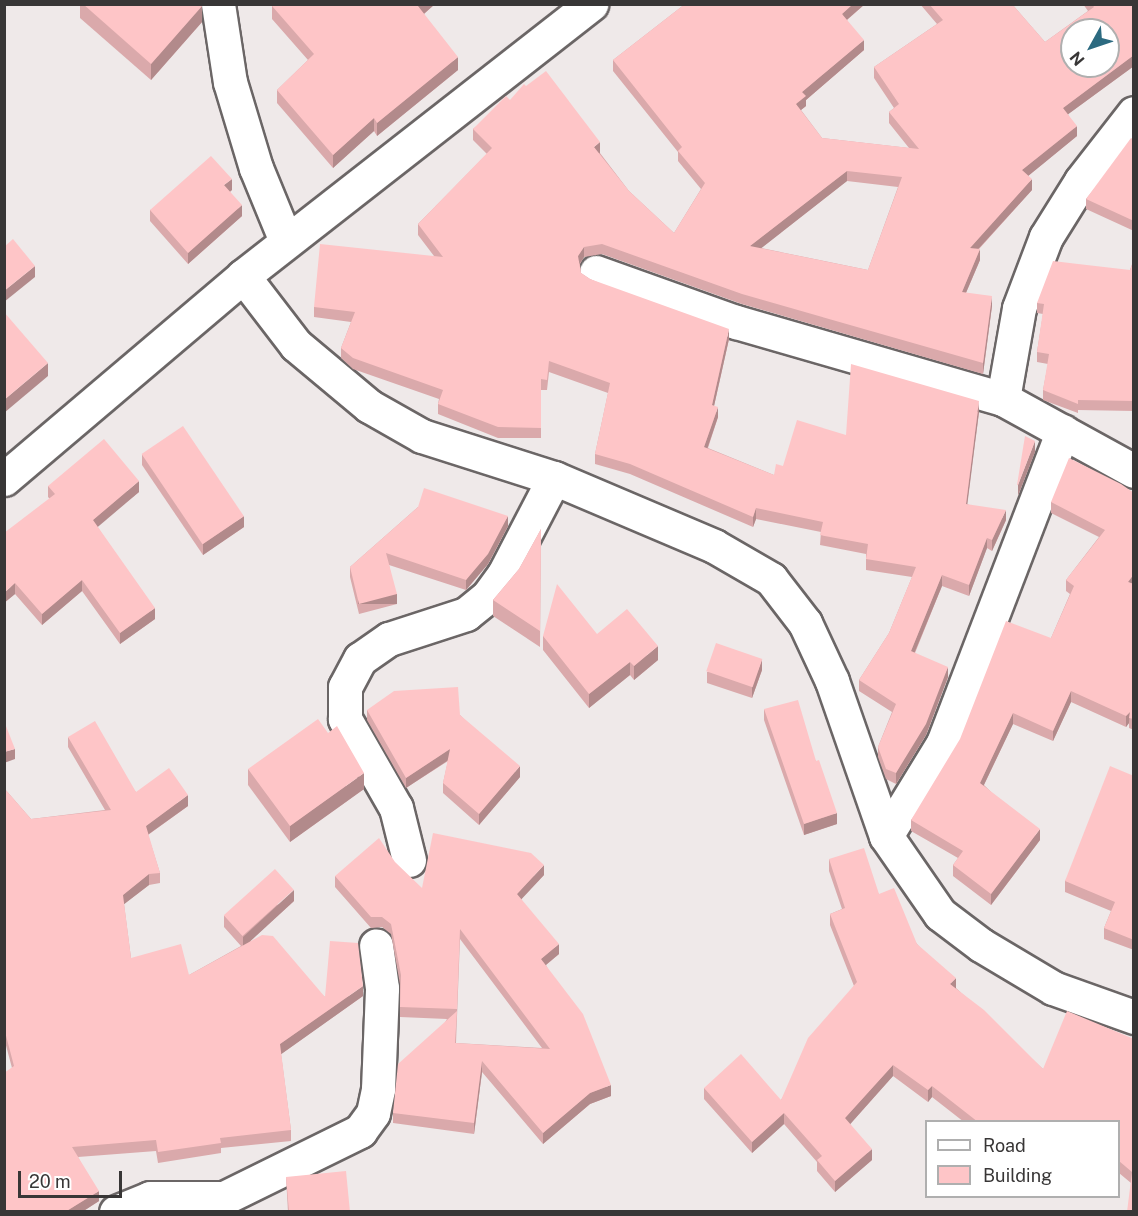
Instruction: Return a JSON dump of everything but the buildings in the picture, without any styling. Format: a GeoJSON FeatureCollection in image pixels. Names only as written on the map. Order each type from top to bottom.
{"type":"FeatureCollection","features":[{"type":"Feature","properties":{"kind":"street"},"geometry":{"type":"LineString","coordinates":[[218,4],[233,92],[256,168],[286,241]]}},
{"type":"Feature","properties":{"kind":"street"},"geometry":{"type":"LineString","coordinates":[[4,479],[286,241],[591,4]]}},
{"type":"Feature","properties":{"kind":"street"},"geometry":{"type":"LineString","coordinates":[[1003,399],[1019,308],[1046,237],[1081,181],[1134,113]]}},
{"type":"Feature","properties":{"kind":"street"},"geometry":{"type":"LineString","coordinates":[[596,272],[736,322],[1003,399],[1134,471]]}},
{"type":"Feature","properties":{"kind":"street"},"geometry":{"type":"LineString","coordinates":[[243,276],[296,345],[369,406],[422,436],[555,478],[714,546],[771,579],[805,623],[832,681],[886,836],[940,914],[981,945],[1053,988],[1134,1017]]}},
{"type":"Feature","properties":{"kind":"street"},"geometry":{"type":"LineString","coordinates":[[886,836],[943,743],[1063,431]]}},
{"type":"Feature","properties":{"kind":"street"},"geometry":{"type":"LineString","coordinates":[[409,860],[396,808],[345,719],[345,687],[360,659],[389,639],[466,614],[488,596],[504,574],[555,478]]}},
{"type":"Feature","properties":{"kind":"street"},"geometry":{"type":"LineString","coordinates":[[116,1212],[150,1198],[225,1205],[360,1131],[374,1113],[381,1009],[376,945]]}}]}
